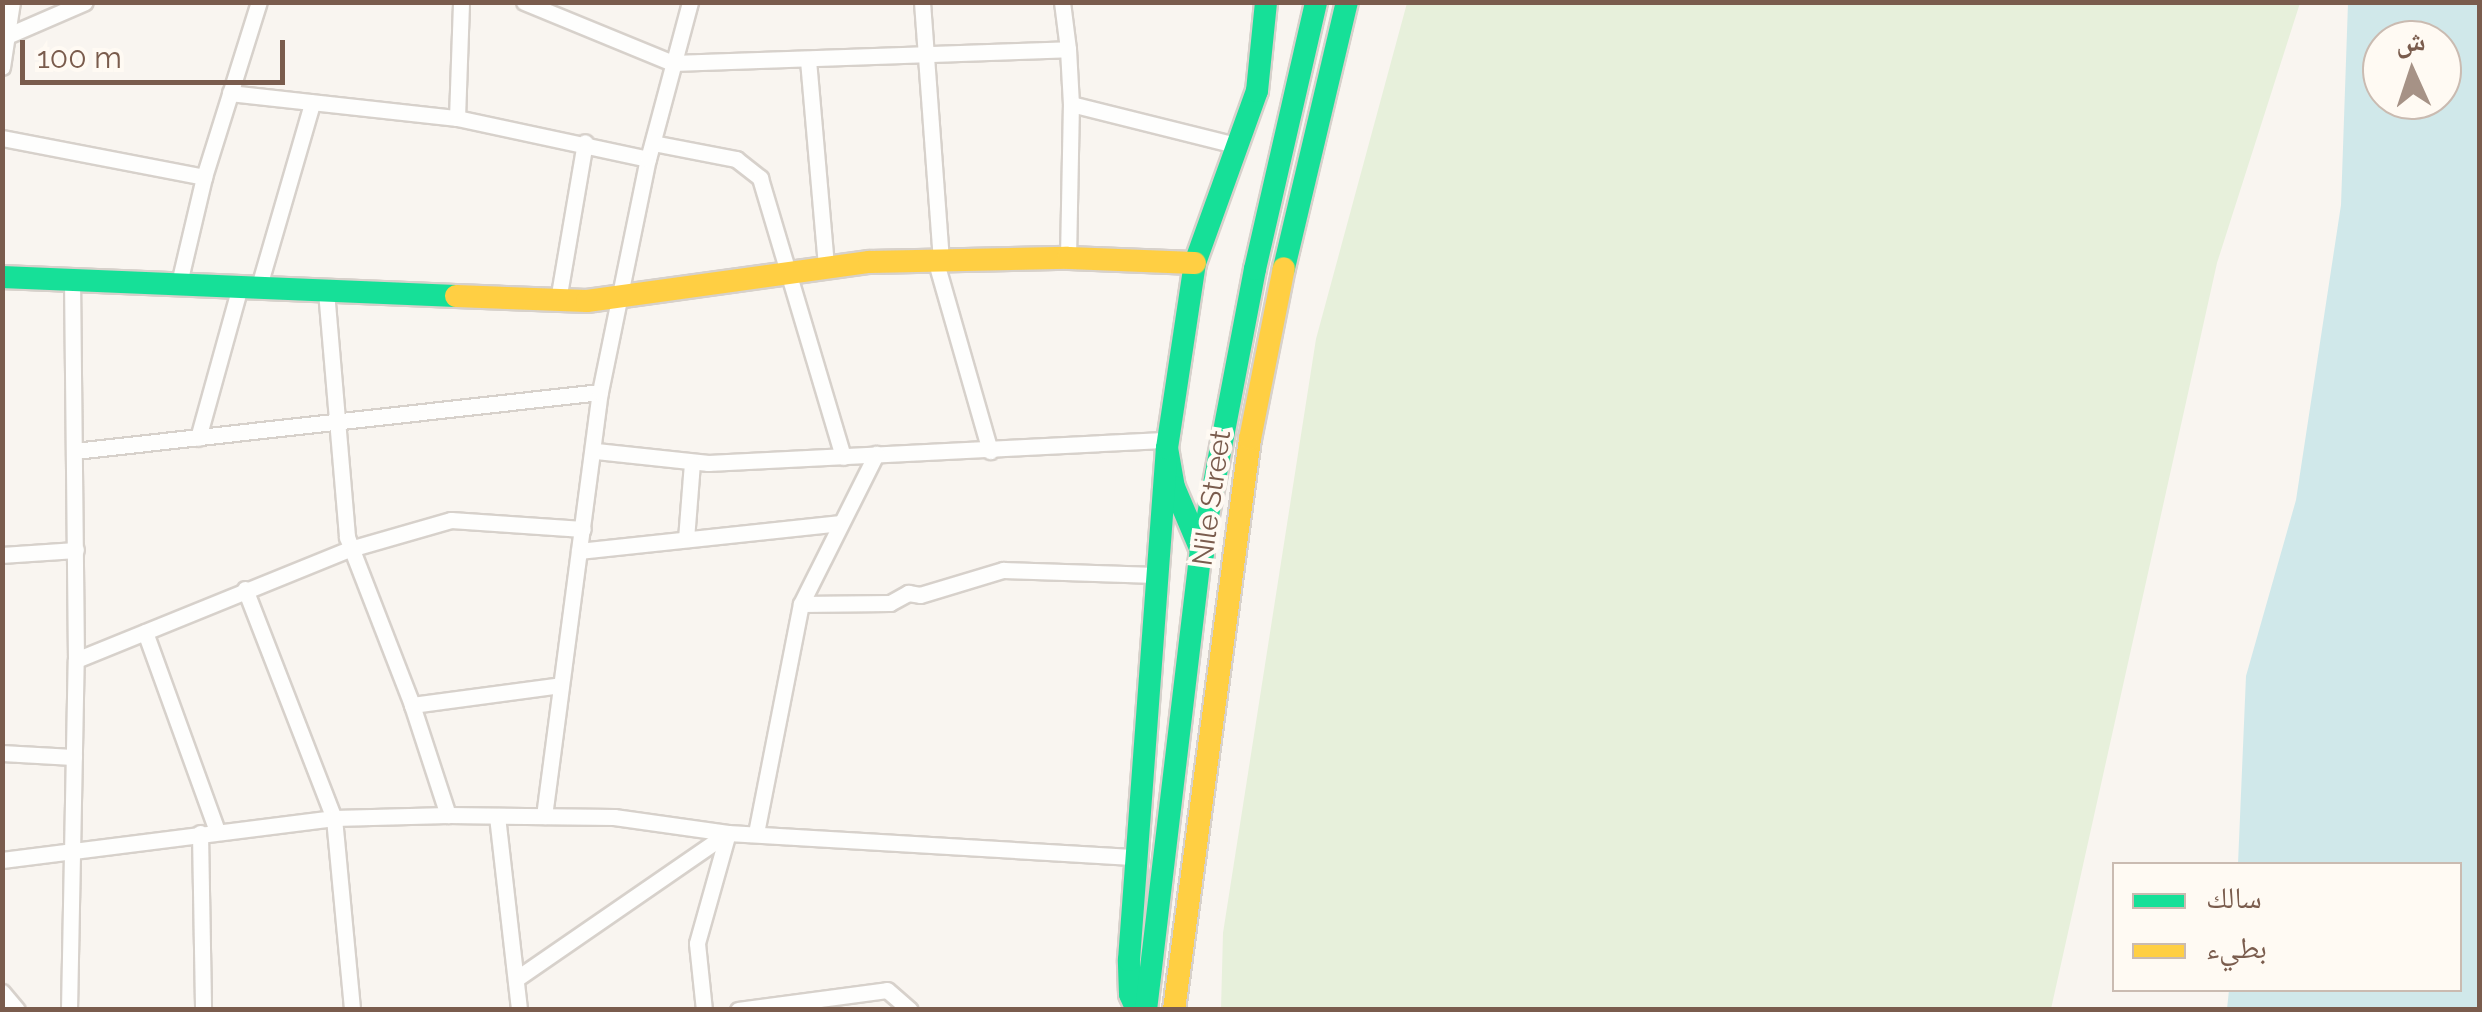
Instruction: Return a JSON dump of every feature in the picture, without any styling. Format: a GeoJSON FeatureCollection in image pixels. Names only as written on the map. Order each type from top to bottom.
{"type":"FeatureCollection","features":[{"type":"Feature","properties":{"kind":"street"},"geometry":{"type":"LineString","coordinates":[[2,68],[12,2]]}},
{"type":"Feature","properties":{"kind":"street"},"geometry":{"type":"LineString","coordinates":[[4,38],[85,2]]}},
{"type":"Feature","properties":{"kind":"street"},"geometry":{"type":"LineString","coordinates":[[179,283],[204,177],[259,2]]}},
{"type":"Feature","properties":{"kind":"street"},"geometry":{"type":"LineString","coordinates":[[457,118],[461,2]]}},
{"type":"Feature","properties":{"kind":"street"},"geometry":{"type":"LineString","coordinates":[[524,2],[673,63],[1068,49]]}},
{"type":"Feature","properties":{"kind":"street"},"geometry":{"type":"LineString","coordinates":[[544,816],[596,451],[600,392],[651,151],[690,2]]}},
{"type":"Feature","properties":{"kind":"street"},"geometry":{"type":"LineString","coordinates":[[922,2],[938,259],[990,451]]}},
{"type":"Feature","properties":{"kind":"street"},"geometry":{"type":"LineString","coordinates":[[1062,2],[1071,104],[1068,258]]}},
{"type":"Feature","properties":{"kind":"street"},"geometry":{"type":"LineString","coordinates":[[1137,1010],[1129,979],[1168,444],[1194,263],[1261,71],[1266,2]]}},
{"type":"Feature","properties":{"kind":"street","name":"Nile Street"},"geometry":{"type":"LineString","coordinates":[[1146,1010],[1201,552],[1255,269],[1316,2]]}},
{"type":"Feature","properties":{"kind":"street","name":"Nile Street"},"geometry":{"type":"LineString","coordinates":[[1174,1010],[1250,439],[1281,283],[1347,2]]}},
{"type":"Feature","properties":{"kind":"street"},"geometry":{"type":"LineString","coordinates":[[808,60],[826,267]]}},
{"type":"Feature","properties":{"kind":"street"},"geometry":{"type":"LineString","coordinates":[[230,94],[457,118],[651,151],[714,152],[751,168],[772,205],[787,272],[843,456]]}},
{"type":"Feature","properties":{"kind":"street"},"geometry":{"type":"LineString","coordinates":[[198,438],[312,103]]}},
{"type":"Feature","properties":{"kind":"street"},"geometry":{"type":"LineString","coordinates":[[1071,104],[1235,145]]}},
{"type":"Feature","properties":{"kind":"street"},"geometry":{"type":"LineString","coordinates":[[2,138],[204,177]]}},
{"type":"Feature","properties":{"kind":"street"},"geometry":{"type":"LineString","coordinates":[[558,300],[585,142]]}},
{"type":"Feature","properties":{"kind":"street"},"geometry":{"type":"LineString","coordinates":[[2,277],[558,300],[618,299],[826,267],[938,259],[1068,258],[1194,263]]}},
{"type":"Feature","properties":{"kind":"street"},"geometry":{"type":"LineString","coordinates":[[68,1010],[76,660],[72,277]]}},
{"type":"Feature","properties":{"kind":"street"},"geometry":{"type":"LineString","coordinates":[[326,292],[350,549],[412,705],[448,815]]}},
{"type":"Feature","properties":{"kind":"street"},"geometry":{"type":"LineString","coordinates":[[75,451],[600,392]]}},
{"type":"Feature","properties":{"kind":"street"},"geometry":{"type":"LineString","coordinates":[[1168,444],[1174,486],[1227,605]]}},
{"type":"Feature","properties":{"kind":"street"},"geometry":{"type":"LineString","coordinates":[[596,451],[692,463],[1168,444]]}},
{"type":"Feature","properties":{"kind":"street"},"geometry":{"type":"LineString","coordinates":[[756,833],[802,604],[876,454]]}},
{"type":"Feature","properties":{"kind":"street"},"geometry":{"type":"LineString","coordinates":[[686,539],[692,463]]}},
{"type":"Feature","properties":{"kind":"street"},"geometry":{"type":"LineString","coordinates":[[76,660],[350,549],[462,518],[583,529]]}},
{"type":"Feature","properties":{"kind":"street"},"geometry":{"type":"LineString","coordinates":[[579,551],[842,523]]}},
{"type":"Feature","properties":{"kind":"street"},"geometry":{"type":"LineString","coordinates":[[2,554],[76,550]]}},
{"type":"Feature","properties":{"kind":"street"},"geometry":{"type":"LineString","coordinates":[[802,604],[890,602],[908,593],[920,594],[1003,570],[1156,574]]}},
{"type":"Feature","properties":{"kind":"street"},"geometry":{"type":"LineString","coordinates":[[245,589],[334,818],[352,1010]]}},
{"type":"Feature","properties":{"kind":"street"},"geometry":{"type":"LineString","coordinates":[[145,632],[217,831]]}},
{"type":"Feature","properties":{"kind":"street"},"geometry":{"type":"LineString","coordinates":[[412,705],[561,686]]}},
{"type":"Feature","properties":{"kind":"street"},"geometry":{"type":"LineString","coordinates":[[2,753],[74,757]]}},
{"type":"Feature","properties":{"kind":"street"},"geometry":{"type":"LineString","coordinates":[[2,860],[334,818],[448,815],[639,819],[728,832],[1136,856]]}},
{"type":"Feature","properties":{"kind":"street"},"geometry":{"type":"LineString","coordinates":[[497,816],[518,1010]]}},
{"type":"Feature","properties":{"kind":"street"},"geometry":{"type":"LineString","coordinates":[[516,979],[728,832]]}},
{"type":"Feature","properties":{"kind":"street"},"geometry":{"type":"LineString","coordinates":[[704,1010],[696,944],[728,832]]}},
{"type":"Feature","properties":{"kind":"street"},"geometry":{"type":"LineString","coordinates":[[200,833],[203,1010]]}},
{"type":"Feature","properties":{"kind":"street"},"geometry":{"type":"LineString","coordinates":[[738,1010],[887,990],[910,1010]]}},
{"type":"Feature","properties":{"kind":"street"},"geometry":{"type":"LineString","coordinates":[[2,992],[16,1009]]}},
{"type":"Feature","properties":{"kind":"street"},"geometry":{"type":"LineString","coordinates":[[8,1010],[16,1009]]}},
{"type":"Feature","properties":{"kind":"green space"},"geometry":{"type":"Polygon","coordinates":[[[1407,3],[2300,3],[2217,263],[2051,1009],[1221,1009],[1223,933],[1316,339],[1407,3]]]}},
{"type":"Feature","properties":{"kind":"water"},"geometry":{"type":"Polygon","coordinates":[[[2348,3],[2479,3],[2479,1009],[2227,1009],[2229,992],[2462,992],[2462,862],[2238,862],[2246,676],[2296,500],[2341,205],[2348,3]]]}},
{"type":"Feature","properties":{"kind":"traffic: fast"},"geometry":{"type":"LineString","coordinates":[[1137,1010],[1130,994],[1129,960],[1167,448],[1195,263],[1257,91],[1266,2]]}},
{"type":"Feature","properties":{"kind":"traffic: fast"},"geometry":{"type":"LineString","coordinates":[[1146,1010],[1201,552],[1255,269],[1316,2]]}},
{"type":"Feature","properties":{"kind":"traffic: fast"},"geometry":{"type":"LineString","coordinates":[[1284,268],[1347,2]]}},
{"type":"Feature","properties":{"kind":"traffic: fast"},"geometry":{"type":"LineString","coordinates":[[2,277],[456,296]]}},
{"type":"Feature","properties":{"kind":"traffic: fast"},"geometry":{"type":"LineString","coordinates":[[1167,448],[1174,487],[1203,555]]}},
{"type":"Feature","properties":{"kind":"traffic: slow"},"geometry":{"type":"LineString","coordinates":[[456,296],[587,301],[869,262],[1068,258],[1195,263]]}},
{"type":"Feature","properties":{"kind":"traffic: slow"},"geometry":{"type":"LineString","coordinates":[[1174,1010],[1250,439],[1284,268]]}}]}
